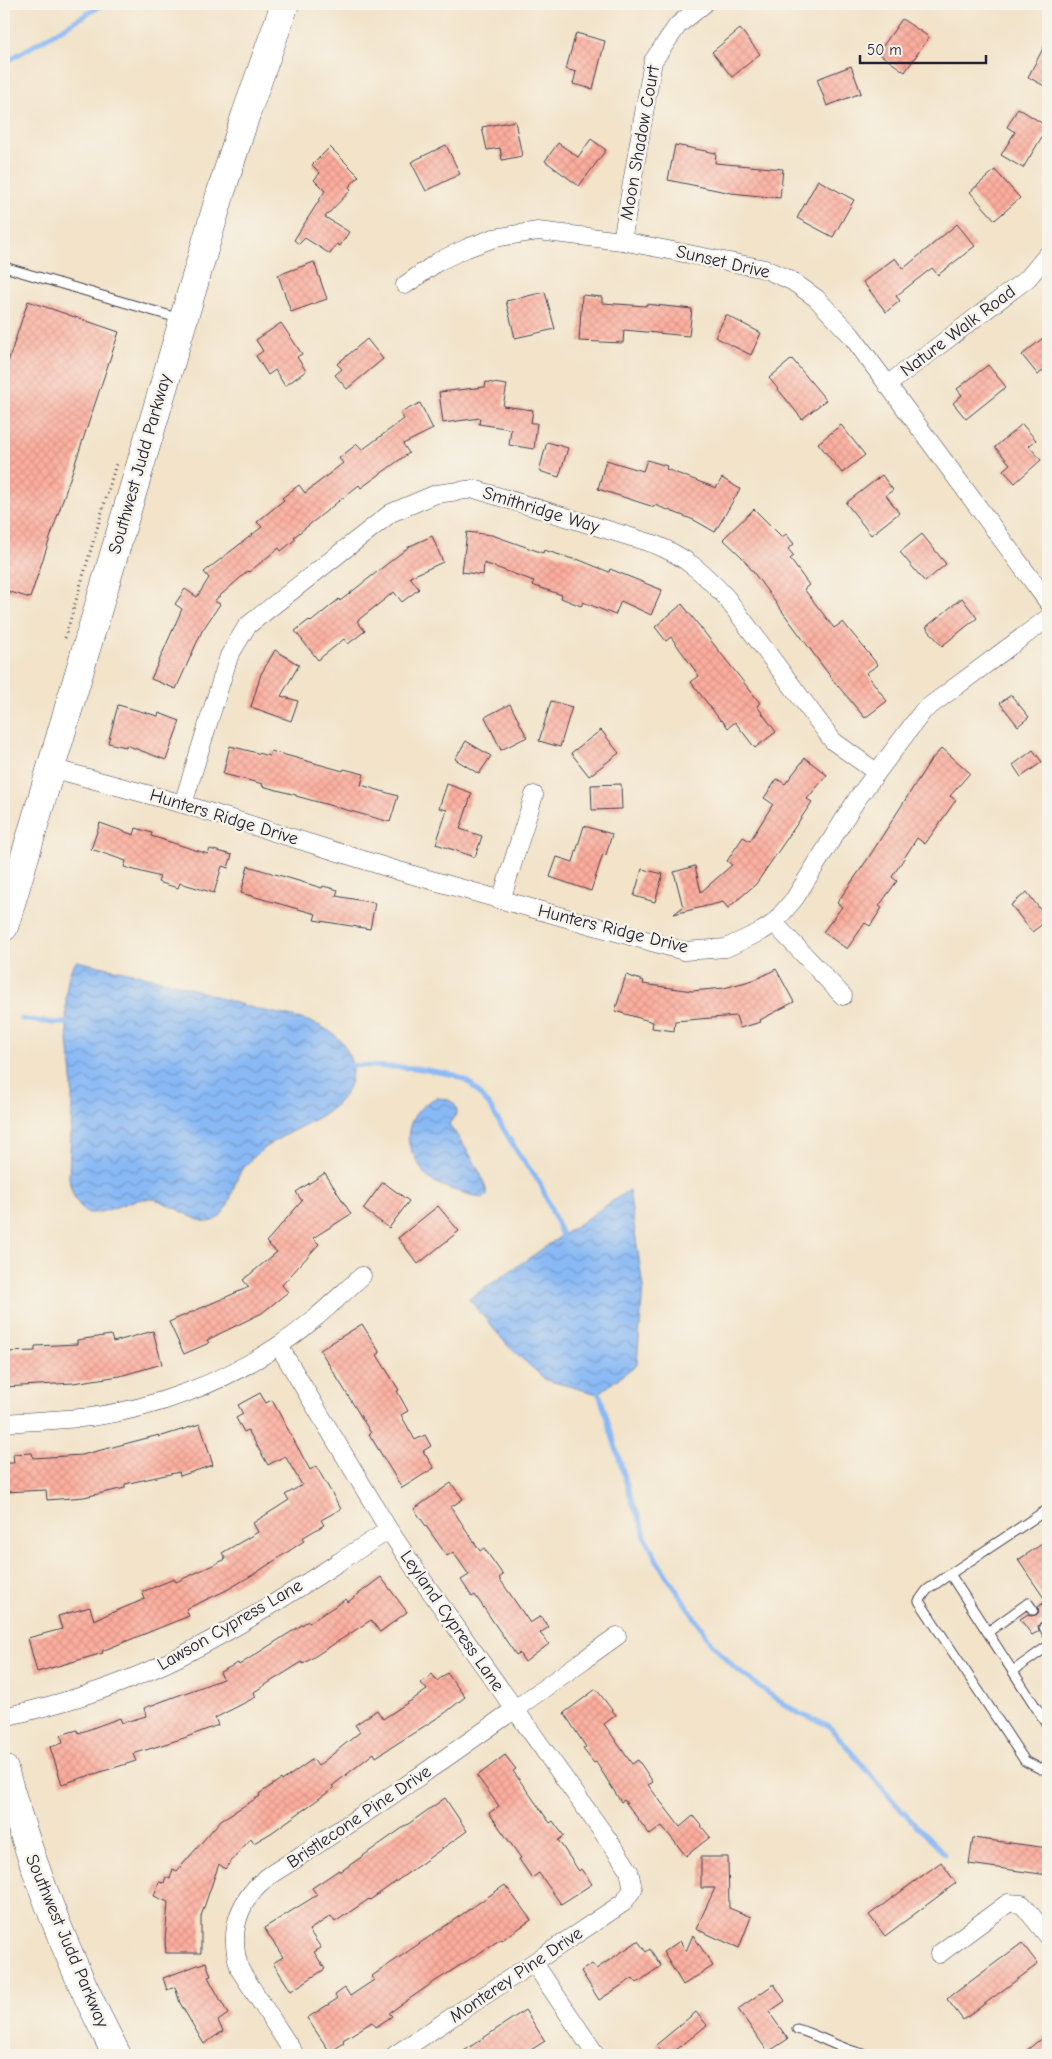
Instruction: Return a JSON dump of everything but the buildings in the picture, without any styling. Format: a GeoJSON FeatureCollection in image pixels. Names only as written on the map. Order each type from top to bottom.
{"type":"FeatureCollection","features":[{"type":"Feature","properties":{"kind":"highway","name":"Southwest Judd Parkway"},"geometry":{"type":"LineString","coordinates":[[4,927],[183,320],[246,114],[285,4]]}},
{"type":"Feature","properties":{"kind":"highway","name":"Southwest Judd Parkway"},"geometry":{"type":"LineString","coordinates":[[4,1769],[16,1812],[46,1896],[79,1978],[117,2055]]}},
{"type":"Feature","properties":{"kind":"street","name":"Moon Shadow Court"},"geometry":{"type":"LineString","coordinates":[[622,241],[653,61],[678,26],[704,4]]}},
{"type":"Feature","properties":{"kind":"street","name":"Sunset Drive"},"geometry":{"type":"LineString","coordinates":[[405,285],[439,262],[494,238],[538,232],[622,241],[765,269],[792,281],[816,298],[850,335],[1048,602]]}},
{"type":"Feature","properties":{"kind":"street","name":"Nature Walk Road"},"geometry":{"type":"LineString","coordinates":[[887,385],[1028,278],[1048,254]]}},
{"type":"Feature","properties":{"kind":"street","name":"Smithridge Way"},"geometry":{"type":"LineString","coordinates":[[183,804],[229,656],[247,626],[391,513],[436,494],[474,489],[678,554],[705,574],[725,596],[833,741],[876,772]]}},
{"type":"Feature","properties":{"kind":"street","name":"Hunters Ridge Drive"},"geometry":{"type":"LineString","coordinates":[[51,768],[183,804],[399,871],[684,951],[726,948],[762,931],[774,923],[795,898],[857,799],[924,711],[1048,618]]}},
{"type":"Feature","properties":{"kind":"street"},"geometry":{"type":"LineString","coordinates":[[502,900],[534,795]]}},
{"type":"Feature","properties":{"kind":"street"},"geometry":{"type":"LineString","coordinates":[[774,923],[843,996]]}},
{"type":"Feature","properties":{"kind":"street"},"geometry":{"type":"LineString","coordinates":[[4,1423],[90,1417],[161,1400],[220,1379],[279,1346],[362,1276]]}},
{"type":"Feature","properties":{"kind":"street","name":"Leyland Cypress Lane"},"geometry":{"type":"LineString","coordinates":[[279,1346],[389,1530],[453,1625],[619,1854],[629,1871],[633,1889]]}},
{"type":"Feature","properties":{"kind":"street","name":"Lawson Cypress Lane"},"geometry":{"type":"LineString","coordinates":[[4,1717],[112,1687],[181,1656],[261,1611],[389,1530]]}},
{"type":"Feature","properties":{"kind":"street","name":"Bristlecone Pine Drive"},"geometry":{"type":"LineString","coordinates":[[295,2055],[240,1970],[236,1956],[235,1927],[245,1902],[253,1891],[263,1881],[430,1770],[617,1636]]}},
{"type":"Feature","properties":{"kind":"street","name":"Monterey Pine Drive"},"geometry":{"type":"LineString","coordinates":[[395,2055],[623,1903],[633,1889]]}},
{"type":"Feature","properties":{"kind":"street"},"geometry":{"type":"LineString","coordinates":[[939,1954],[1008,1903],[1022,1904],[1048,1936]]}},
{"type":"Feature","properties":{"kind":"street"},"geometry":{"type":"LineString","coordinates":[[534,1963],[596,2055]]}},
{"type":"Feature","properties":{"kind":"lane"},"geometry":{"type":"LineString","coordinates":[[4,267],[183,320]]}},
{"type":"Feature","properties":{"kind":"lane"},"geometry":{"type":"LineString","coordinates":[[1048,1509],[927,1590],[919,1602],[1026,1761],[1041,1769],[1048,1764]]}},
{"type":"Feature","properties":{"kind":"lane"},"geometry":{"type":"LineString","coordinates":[[950,1574],[1048,1726]]}},
{"type":"Feature","properties":{"kind":"lane"},"geometry":{"type":"LineString","coordinates":[[988,1632],[1028,1603],[1033,1610]]}},
{"type":"Feature","properties":{"kind":"lane"},"geometry":{"type":"LineString","coordinates":[[1013,1671],[1048,1646]]}},
{"type":"Feature","properties":{"kind":"lane"},"geometry":{"type":"LineString","coordinates":[[797,2029],[819,2036],[856,2053],[868,2055]]}},
{"type":"Feature","properties":{"kind":"water"},"geometry":{"type":"Polygon","coordinates":[[[77,961],[169,982],[256,1009],[311,1022],[322,1027],[340,1040],[347,1050],[352,1067],[350,1085],[334,1106],[262,1150],[243,1168],[236,1181],[229,1203],[215,1220],[209,1222],[193,1218],[167,1204],[152,1199],[136,1200],[103,1211],[87,1213],[74,1197],[69,1177],[72,1077],[67,1034],[66,998],[71,970],[77,961]]]}},
{"type":"Feature","properties":{"kind":"water"},"geometry":{"type":"Polygon","coordinates":[[[437,1098],[454,1103],[457,1113],[449,1124],[478,1168],[486,1187],[487,1196],[481,1198],[436,1182],[424,1173],[411,1151],[408,1139],[414,1117],[424,1105],[437,1098]]]}},
{"type":"Feature","properties":{"kind":"water"},"geometry":{"type":"Polygon","coordinates":[[[629,1190],[643,1287],[637,1364],[598,1394],[546,1380],[508,1346],[469,1299],[629,1190]]]}},
{"type":"Feature","properties":{"kind":"waterway"},"geometry":{"type":"LineString","coordinates":[[4,63],[104,4]]}},
{"type":"Feature","properties":{"kind":"waterway"},"geometry":{"type":"LineString","coordinates":[[21,1019],[72,1023]]}},
{"type":"Feature","properties":{"kind":"waterway"},"geometry":{"type":"LineString","coordinates":[[348,1065],[415,1068],[455,1075],[471,1084],[489,1105],[518,1153],[540,1183],[564,1240]]}},
{"type":"Feature","properties":{"kind":"waterway"},"geometry":{"type":"LineString","coordinates":[[598,1389],[645,1537],[659,1564],[712,1644],[736,1669],[782,1703],[800,1714],[828,1725],[901,1810],[945,1854]]}}]}
